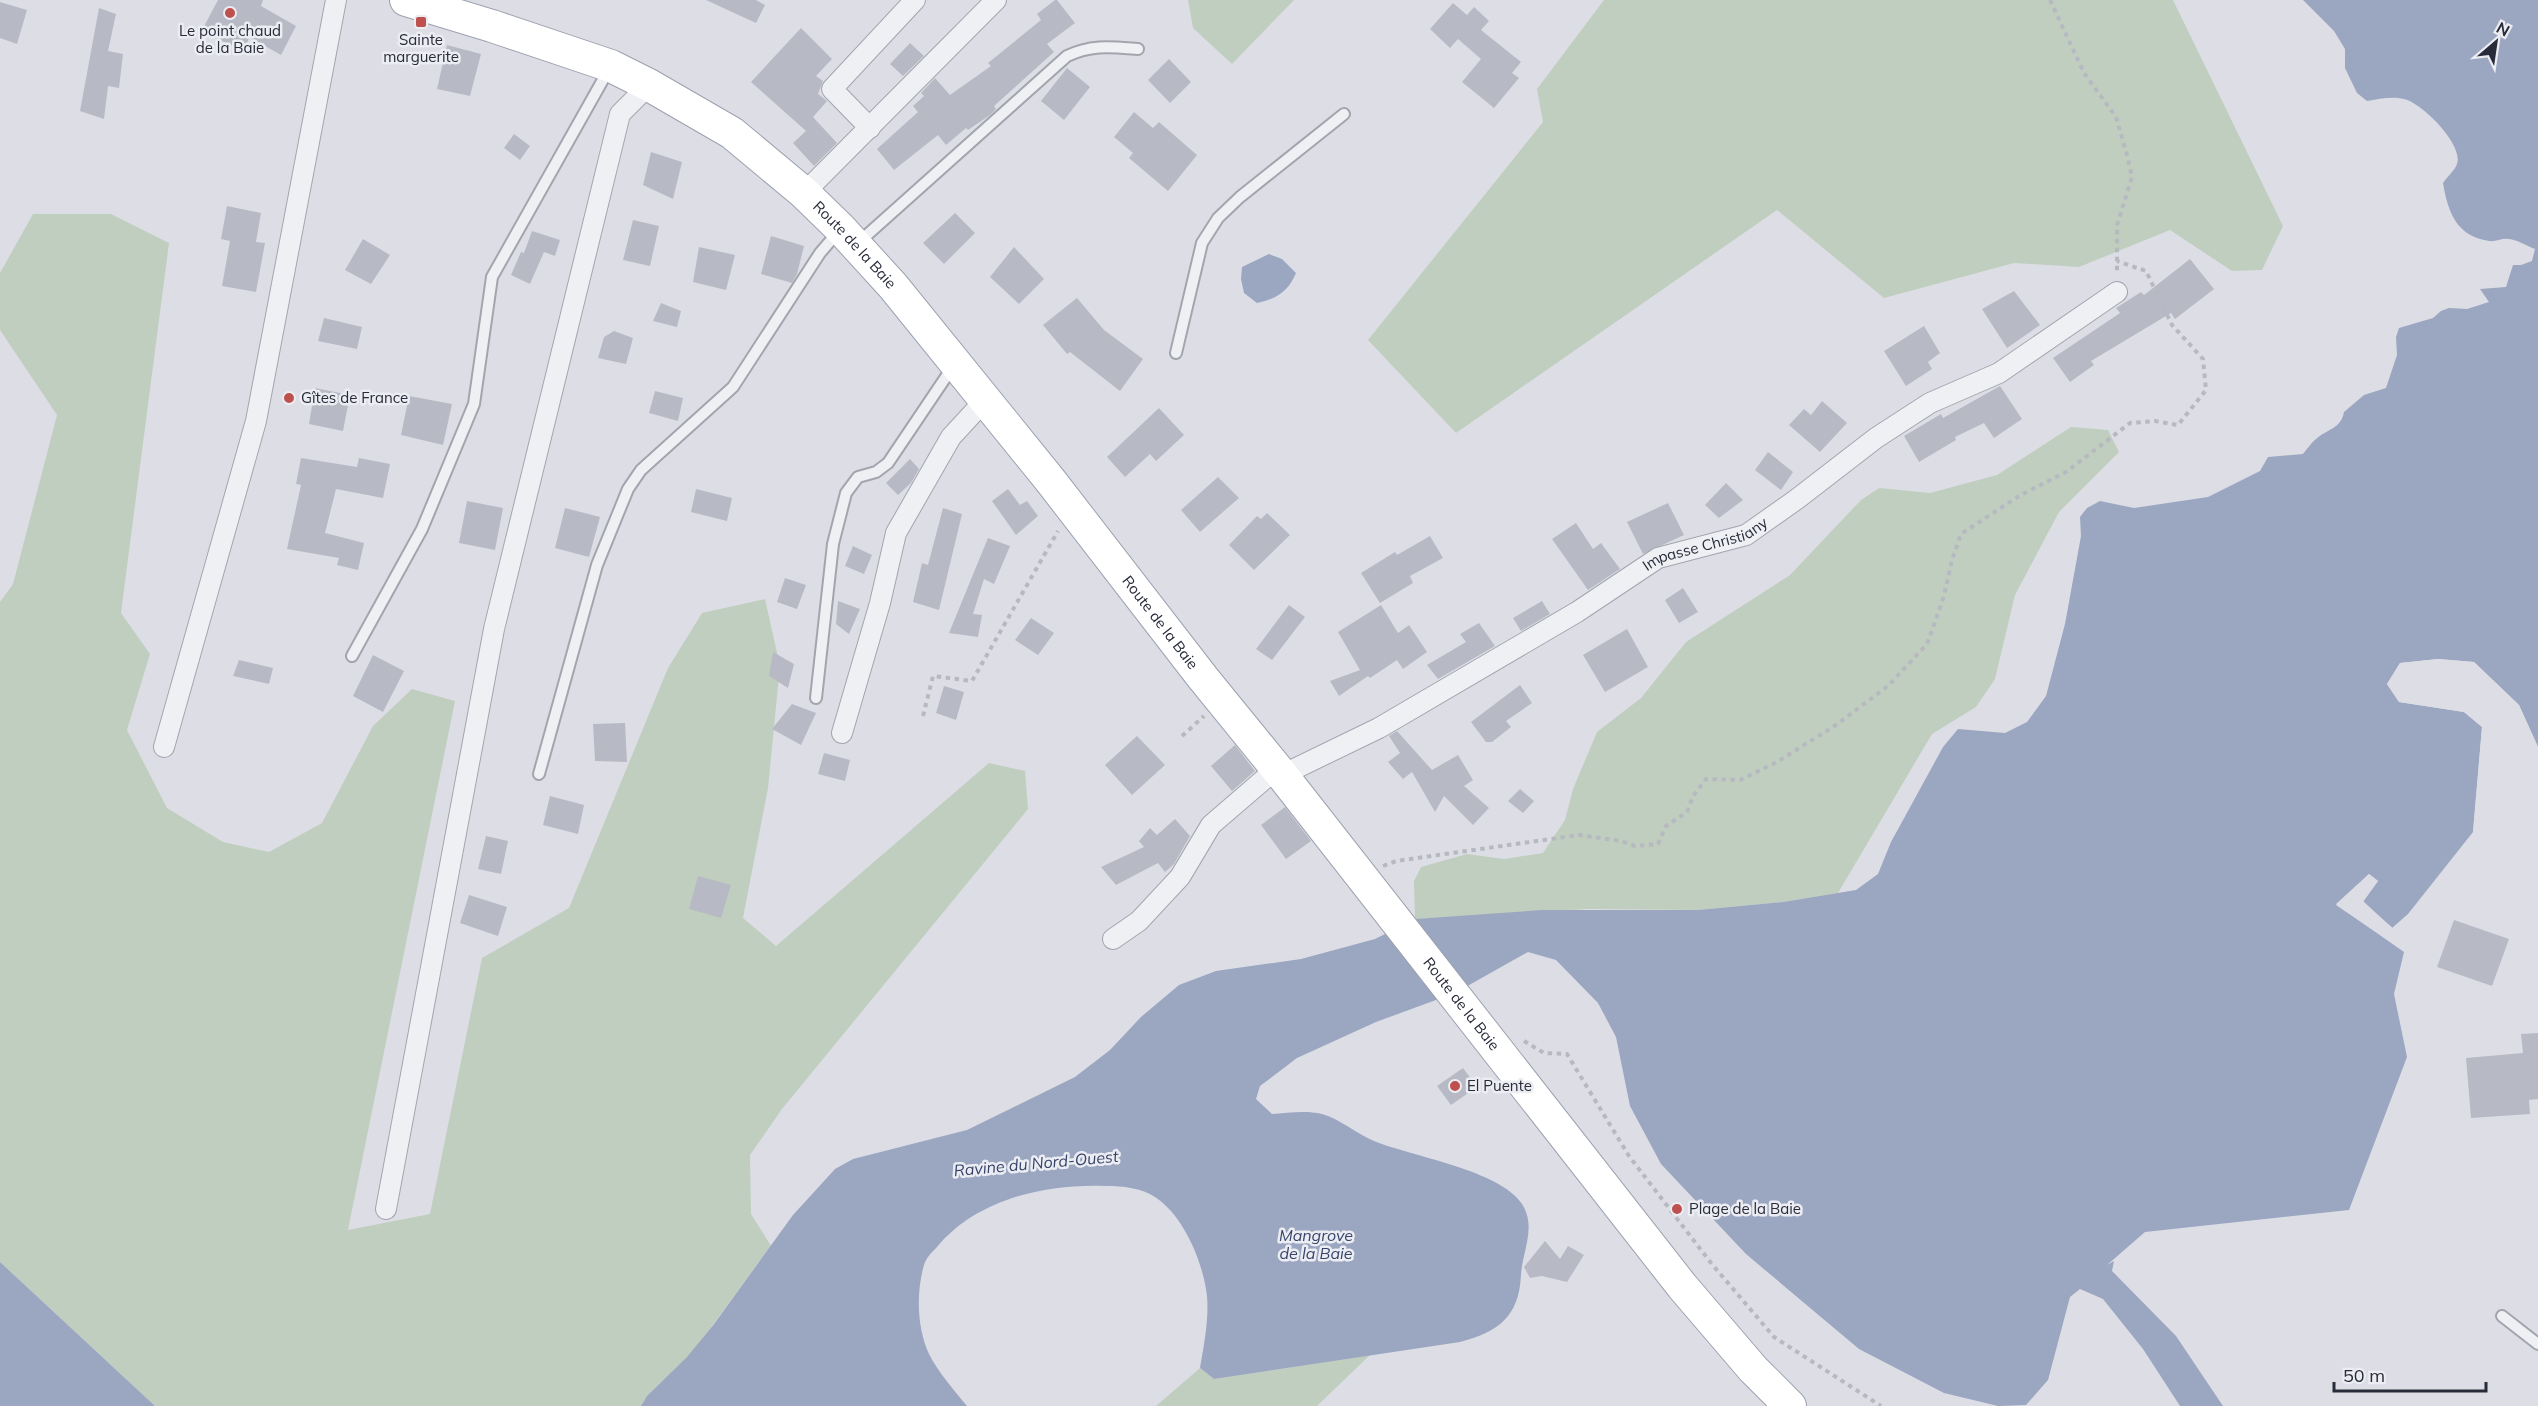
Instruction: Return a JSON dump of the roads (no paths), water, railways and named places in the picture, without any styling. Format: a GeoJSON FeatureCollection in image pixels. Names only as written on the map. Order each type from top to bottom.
{"type":"FeatureCollection","features":[{"type":"Feature","properties":{"kind":"main road","name":"Route de la Baie"},"geometry":{"type":"LineString","coordinates":[[406,0],[611,66],[649,86],[732,133],[804,193],[848,237],[986,399],[1682,1286],[1753,1369],[1790,1406]]}},
{"type":"Feature","properties":{"kind":"street"},"geometry":{"type":"LineString","coordinates":[[164,747],[255,421],[336,0]]}},
{"type":"Feature","properties":{"kind":"street"},"geometry":{"type":"LineString","coordinates":[[870,128],[832,89],[915,0]]}},
{"type":"Feature","properties":{"kind":"street"},"geometry":{"type":"LineString","coordinates":[[804,193],[996,0]]}},
{"type":"Feature","properties":{"kind":"street"},"geometry":{"type":"LineString","coordinates":[[386,1209],[494,629],[620,114],[649,86]]}},
{"type":"Feature","properties":{"kind":"street","name":"Impasse Christiany"},"geometry":{"type":"LineString","coordinates":[[1113,939],[1151,909],[1189,863],[1211,825],[1279,772],[1378,728],[1576,612],[1658,558],[1746,535],[1876,438],[1930,403],[1999,373],[2117,292]]}},
{"type":"Feature","properties":{"kind":"street"},"geometry":{"type":"LineString","coordinates":[[842,732],[879,603],[896,533],[951,437],[986,399]]}},
{"type":"Feature","properties":{"kind":"lane"},"geometry":{"type":"LineString","coordinates":[[539,774],[597,565],[628,489],[640,470],[733,387],[820,253],[848,237],[1067,56],[1083,48],[1097,46],[1138,49]]}},
{"type":"Feature","properties":{"kind":"lane"},"geometry":{"type":"LineString","coordinates":[[352,656],[422,528],[474,404],[492,277],[611,66]]}},
{"type":"Feature","properties":{"kind":"lane"},"geometry":{"type":"LineString","coordinates":[[1176,353],[1202,243],[1218,218],[1240,197],[1344,114]]}},
{"type":"Feature","properties":{"kind":"lane"},"geometry":{"type":"LineString","coordinates":[[816,698],[833,544],[846,493],[858,477],[876,472],[888,463],[956,363]]}},
{"type":"Feature","properties":{"kind":"lane"},"geometry":{"type":"LineString","coordinates":[[2502,1316],[2538,1344]]}},
{"type":"Feature","properties":{"kind":"water"},"geometry":{"type":"Polygon","coordinates":[[[2303,0],[2538,0],[2538,747],[2519,705],[2474,662],[2438,659],[2400,663],[2387,684],[2399,702],[2464,712],[2482,727],[2473,832],[2408,914],[2392,928],[2363,901],[2378,881],[2369,874],[2336,904],[2404,952],[2394,994],[2407,1057],[2349,1210],[2145,1232],[2107,1265],[2114,1261],[2112,1271],[2176,1336],[2223,1406],[2180,1406],[2143,1349],[2103,1299],[2080,1289],[2070,1297],[2048,1380],[2026,1405],[1998,1406],[1944,1393],[1859,1349],[1746,1254],[1661,1164],[1630,1106],[1616,1037],[1598,1003],[1556,960],[1528,952],[1455,993],[1376,1022],[1297,1058],[1260,1086],[1256,1099],[1272,1114],[1310,1112],[1329,1116],[1374,1141],[1476,1173],[1511,1192],[1522,1204],[1529,1231],[1519,1290],[1511,1312],[1504,1320],[1485,1333],[1460,1342],[1214,1379],[1200,1368],[1206,1332],[1205,1283],[1190,1241],[1175,1216],[1155,1197],[1138,1190],[1113,1186],[1084,1186],[1037,1191],[992,1206],[953,1230],[925,1262],[921,1276],[919,1310],[925,1344],[937,1367],[967,1406],[641,1406],[647,1396],[687,1357],[714,1324],[793,1215],[835,1169],[853,1159],[967,1130],[1075,1077],[1110,1050],[1141,1017],[1179,985],[1216,971],[1301,959],[1375,939],[1415,919],[1542,910],[1698,910],[1783,902],[1856,890],[1878,874],[1891,842],[1943,747],[1958,729],[2005,733],[2027,722],[2046,696],[2065,624],[2081,536],[2080,517],[2087,508],[2100,501],[2134,508],[2208,497],[2260,471],[2268,457],[2303,454],[2316,439],[2337,425],[2344,412],[2364,395],[2386,388],[2397,355],[2396,337],[2399,328],[2433,318],[2449,308],[2467,309],[2489,302],[2480,289],[2506,287],[2513,265],[2532,261],[2535,249],[2518,241],[2503,239],[2492,241],[2478,238],[2461,228],[2451,213],[2443,183],[2457,164],[2454,146],[2448,136],[2431,116],[2412,102],[2395,98],[2367,101],[2357,93],[2345,68],[2345,49],[2334,31],[2303,0]]]}},
{"type":"Feature","properties":{"kind":"water"},"geometry":{"type":"Polygon","coordinates":[[[1269,254],[1282,259],[1296,273],[1281,294],[1257,303],[1244,293],[1241,279],[1242,267],[1269,254]]]}},
{"type":"Feature","properties":{"kind":"water"},"geometry":{"type":"Polygon","coordinates":[[[0,1262],[155,1406],[0,1406],[0,1262]]]}},
{"type":"Feature","properties":{"kind":"place","name":"Le point chaud de la Baie"},"geometry":{"type":"Point","coordinates":[230,13]}},
{"type":"Feature","properties":{"kind":"place","name":"Sainte marguerite"},"geometry":{"type":"Point","coordinates":[421,22]}},
{"type":"Feature","properties":{"kind":"place","name":"Gîtes de France"},"geometry":{"type":"Point","coordinates":[289,398]}},
{"type":"Feature","properties":{"kind":"place","name":"El Puente"},"geometry":{"type":"Point","coordinates":[1455,1086]}},
{"type":"Feature","properties":{"kind":"place","name":"Plage de la Baie"},"geometry":{"type":"Point","coordinates":[1677,1209]}},
{"type":"Feature","properties":{"kind":"water label","name":"Ravine du Nord-Ouest"},"geometry":{"type":"Point","coordinates":[1036,1163]}},
{"type":"Feature","properties":{"kind":"water label","name":"Mangrove de la Baie"},"geometry":{"type":"Point","coordinates":[1316,1244]}}]}
